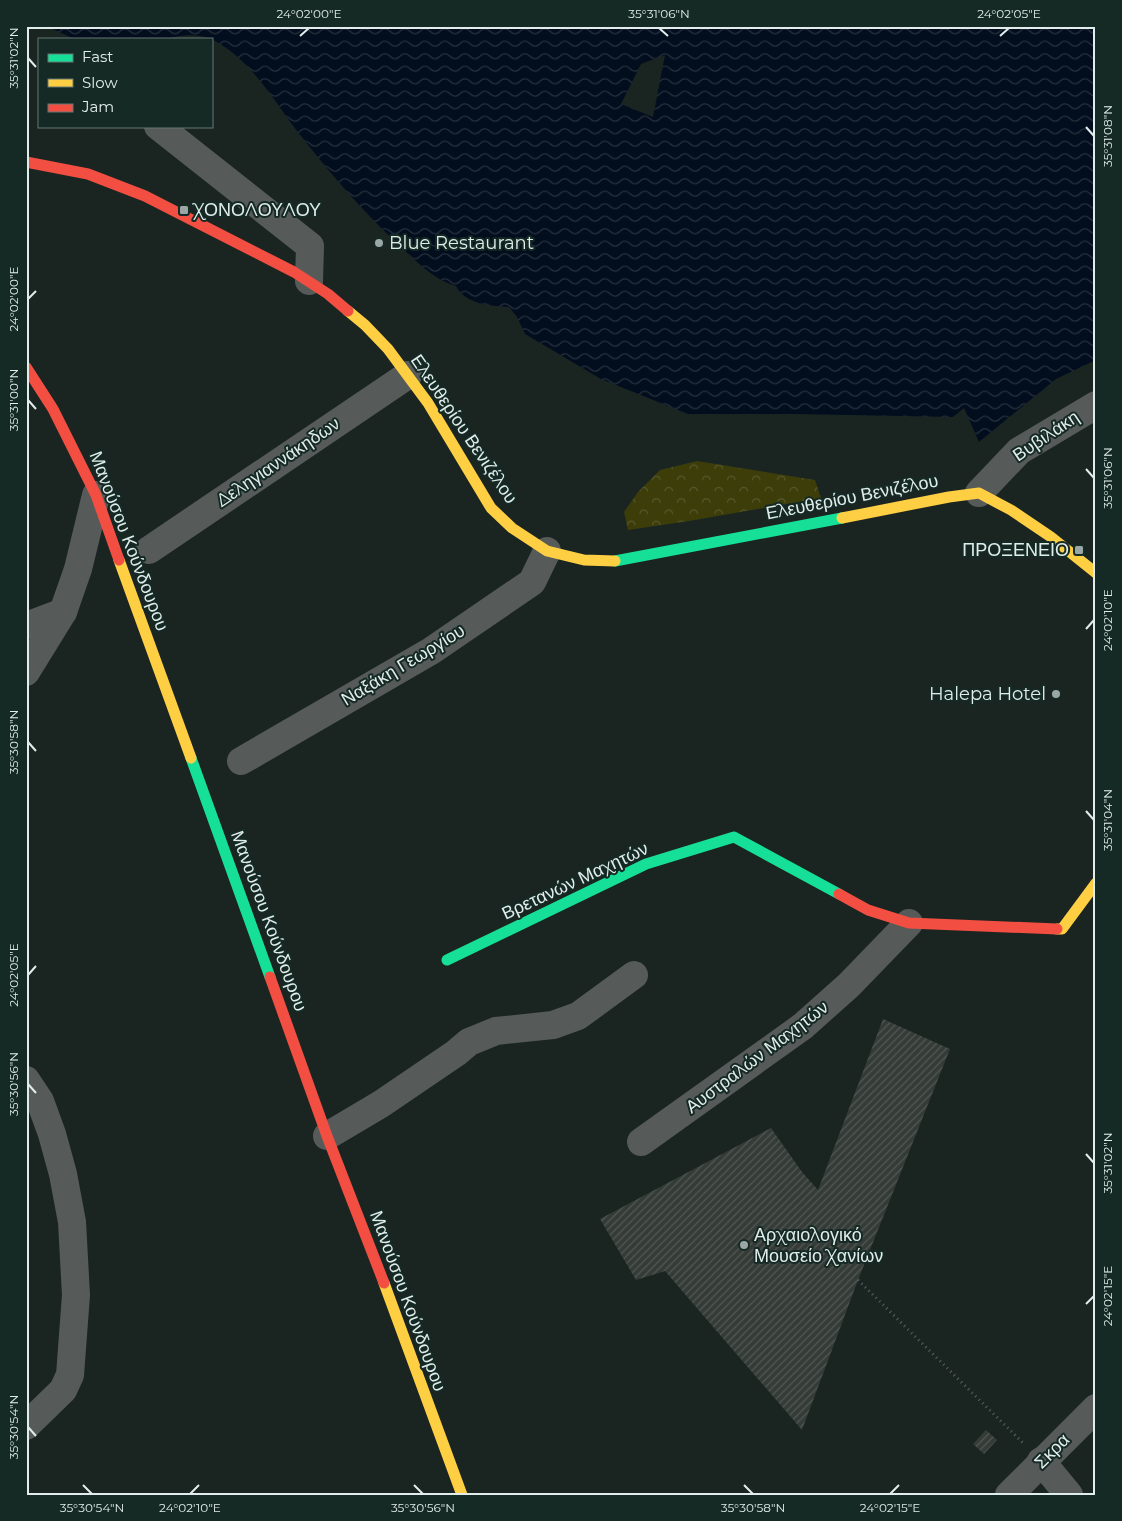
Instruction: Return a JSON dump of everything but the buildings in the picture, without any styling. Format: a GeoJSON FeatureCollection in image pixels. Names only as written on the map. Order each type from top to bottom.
{"type":"FeatureCollection","features":[{"type":"Feature","properties":{"kind":"street"},"geometry":{"type":"LineString","coordinates":[[161,128],[310,246],[309,281]]}},
{"type":"Feature","properties":{"kind":"street","name":"Ελευθερίου Βενιζέλου"},"geometry":{"type":"LineString","coordinates":[[26,162],[88,174],[145,196],[294,272],[328,294],[388,349],[408,375],[428,403],[491,508],[512,528],[546,551],[584,560],[614,561],[949,497],[979,493]]}},
{"type":"Feature","properties":{"kind":"street","name":"Μανούσου Κούνδουρου"},"geometry":{"type":"LineString","coordinates":[[26,367],[53,409],[96,495],[327,1136],[362,1222],[462,1495]]}},
{"type":"Feature","properties":{"kind":"street","name":"Δεληγιαννάκηδων"},"geometry":{"type":"LineString","coordinates":[[149,550],[408,375]]}},
{"type":"Feature","properties":{"kind":"street","name":"Βυβιλάκη"},"geometry":{"type":"LineString","coordinates":[[979,493],[1019,451],[1096,405]]}},
{"type":"Feature","properties":{"kind":"street"},"geometry":{"type":"LineString","coordinates":[[979,493],[1019,515],[1051,537],[1096,573]]}},
{"type":"Feature","properties":{"kind":"street"},"geometry":{"type":"LineString","coordinates":[[26,672],[62,612],[78,569],[96,495]]}},
{"type":"Feature","properties":{"kind":"street","name":"Ναξάκη Γεωργίου"},"geometry":{"type":"LineString","coordinates":[[241,761],[431,651],[532,582],[546,551]]}},
{"type":"Feature","properties":{"kind":"street"},"geometry":{"type":"LineString","coordinates":[[26,626],[62,612]]}},
{"type":"Feature","properties":{"kind":"street","name":"Βρετανών Μαχητών"},"geometry":{"type":"LineString","coordinates":[[447,960],[646,864],[734,837],[868,910],[909,923]]}},
{"type":"Feature","properties":{"kind":"street"},"geometry":{"type":"LineString","coordinates":[[909,923],[1062,929],[1096,883]]}},
{"type":"Feature","properties":{"kind":"street","name":"Αυστραλών Μαχητών"},"geometry":{"type":"LineString","coordinates":[[641,1142],[803,1026],[849,985],[909,923]]}},
{"type":"Feature","properties":{"kind":"street"},"geometry":{"type":"LineString","coordinates":[[327,1136],[381,1104],[470,1042],[496,1031],[553,1025],[578,1016],[634,975]]}},
{"type":"Feature","properties":{"kind":"street"},"geometry":{"type":"LineString","coordinates":[[26,1080],[40,1101],[52,1134],[63,1174],[72,1222],[76,1295],[70,1375],[63,1390],[26,1426]]}},
{"type":"Feature","properties":{"kind":"street","name":"Σκρα"},"geometry":{"type":"LineString","coordinates":[[1009,1495],[1096,1408]]}},
{"type":"Feature","properties":{"kind":"street"},"geometry":{"type":"LineString","coordinates":[[1041,1461],[1069,1495]]}},
{"type":"Feature","properties":{"kind":"path"},"geometry":{"type":"LineString","coordinates":[[858,1280],[1041,1461]]}},
{"type":"Feature","properties":{"kind":"green space"},"geometry":{"type":"Polygon","coordinates":[[[697,461],[815,480],[821,498],[628,530],[624,512],[638,492],[660,470],[697,461]]]}},
{"type":"Feature","properties":{"kind":"water"},"geometry":{"type":"Polygon","coordinates":[[[47,26],[1096,26],[1096,360],[1056,379],[979,442],[964,408],[953,417],[688,414],[601,379],[525,334],[517,317],[509,307],[486,305],[465,297],[456,286],[426,270],[360,206],[297,131],[259,79],[237,56],[212,38],[194,35],[172,38],[72,38],[47,26]],[[665,55],[641,64],[621,104],[653,117],[665,55]]]}},
{"type":"Feature","properties":{"kind":"traffic: fast"},"geometry":{"type":"LineString","coordinates":[[615,561],[842,518]]}},
{"type":"Feature","properties":{"kind":"traffic: fast"},"geometry":{"type":"LineString","coordinates":[[191,758],[270,977]]}},
{"type":"Feature","properties":{"kind":"traffic: fast"},"geometry":{"type":"LineString","coordinates":[[447,960],[646,864],[734,837],[839,894]]}},
{"type":"Feature","properties":{"kind":"traffic: slow"},"geometry":{"type":"LineString","coordinates":[[348,311],[365,325],[388,349],[428,403],[491,508],[512,528],[547,551],[584,560],[615,561]]}},
{"type":"Feature","properties":{"kind":"traffic: slow"},"geometry":{"type":"LineString","coordinates":[[842,518],[979,493],[1011,510],[1051,537],[1096,573]]}},
{"type":"Feature","properties":{"kind":"traffic: slow"},"geometry":{"type":"LineString","coordinates":[[119,560],[191,758]]}},
{"type":"Feature","properties":{"kind":"traffic: slow"},"geometry":{"type":"LineString","coordinates":[[1057,929],[1062,929],[1096,883]]}},
{"type":"Feature","properties":{"kind":"traffic: slow"},"geometry":{"type":"LineString","coordinates":[[384,1283],[462,1495]]}},
{"type":"Feature","properties":{"kind":"traffic: jam"},"geometry":{"type":"LineString","coordinates":[[26,162],[88,174],[145,196],[294,272],[328,294],[348,311]]}},
{"type":"Feature","properties":{"kind":"traffic: jam"},"geometry":{"type":"LineString","coordinates":[[26,367],[53,409],[96,495],[119,560]]}},
{"type":"Feature","properties":{"kind":"traffic: jam"},"geometry":{"type":"LineString","coordinates":[[839,894],[868,910],[909,923],[1057,929]]}},
{"type":"Feature","properties":{"kind":"traffic: jam"},"geometry":{"type":"LineString","coordinates":[[270,977],[327,1136],[384,1283]]}},
{"type":"Feature","properties":{"kind":"place","name":"ΧΟΝΟΛΟΥΛΟΥ"},"geometry":{"type":"Point","coordinates":[184,210]}},
{"type":"Feature","properties":{"kind":"place","name":"Blue Restaurant"},"geometry":{"type":"Point","coordinates":[379,243]}},
{"type":"Feature","properties":{"kind":"place","name":"ΠΡΟΞΕΝΕΙΟ"},"geometry":{"type":"Point","coordinates":[1079,550]}},
{"type":"Feature","properties":{"kind":"place","name":"Halepa Hotel"},"geometry":{"type":"Point","coordinates":[1056,694]}},
{"type":"Feature","properties":{"kind":"place","name":"Αρχαιολογικό Μουσείο Χανίων"},"geometry":{"type":"Point","coordinates":[744,1245]}}]}
